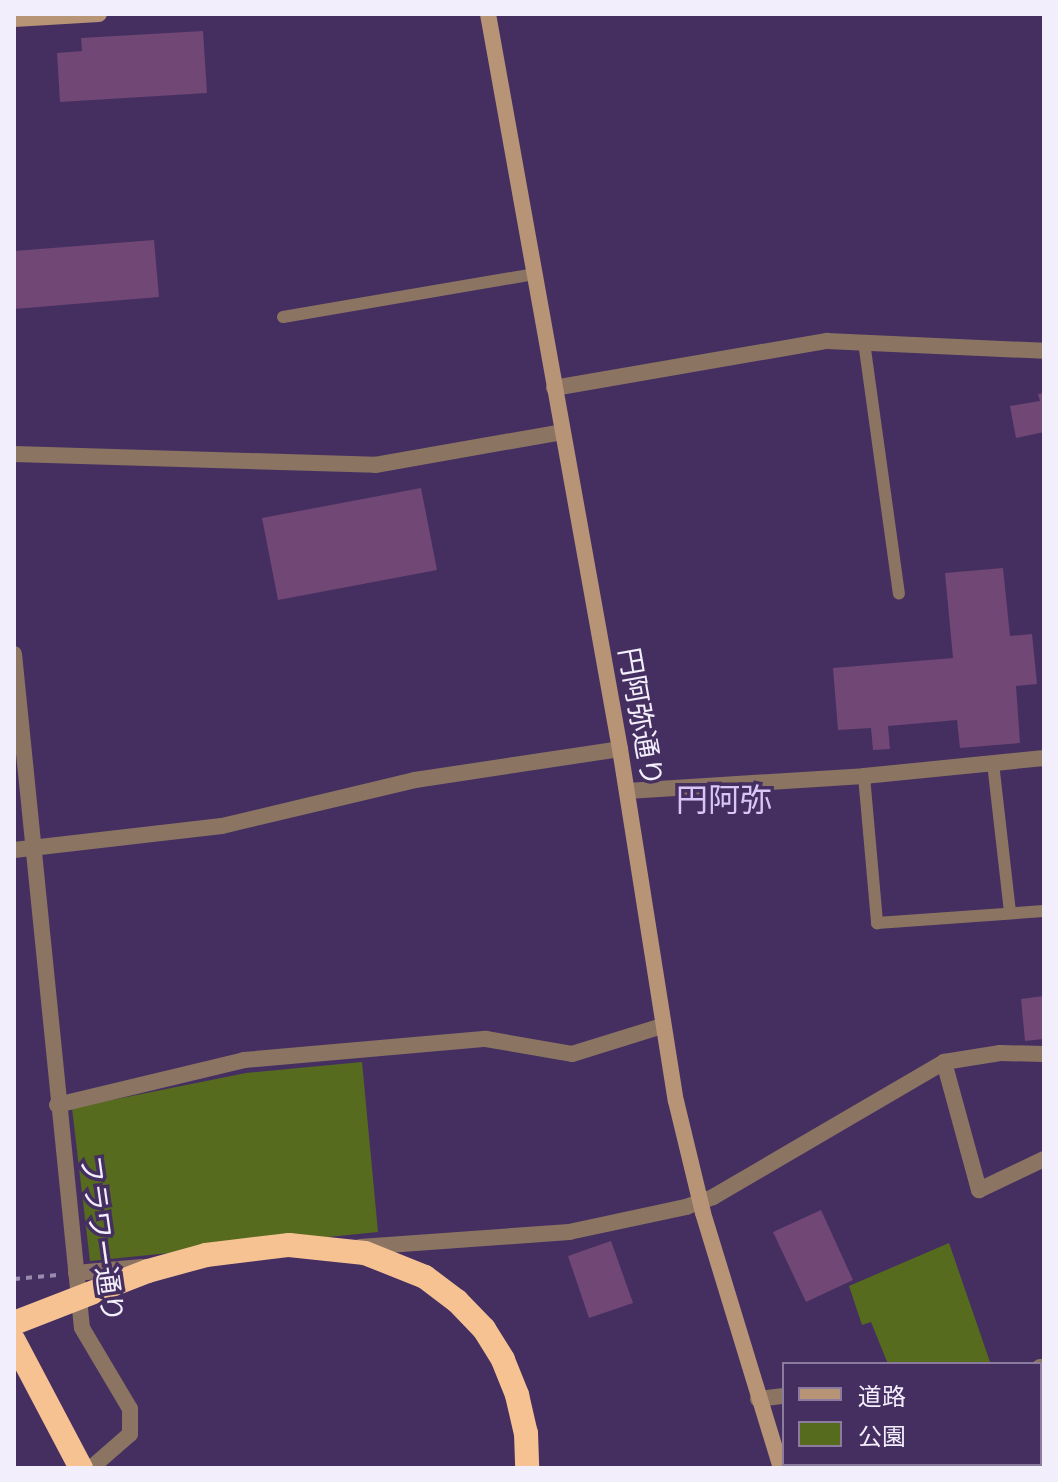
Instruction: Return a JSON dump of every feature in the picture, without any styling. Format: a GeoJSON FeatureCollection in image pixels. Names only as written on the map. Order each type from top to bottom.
{"type":"FeatureCollection","features":[{"type":"Feature","properties":{"kind":"highway"},"geometry":{"type":"LineString","coordinates":[[14,1323],[135,1275],[206,1255],[289,1245],[365,1253],[425,1277],[457,1301],[484,1329],[503,1360],[517,1395],[526,1433],[527,1468]]}},
{"type":"Feature","properties":{"kind":"highway"},"geometry":{"type":"LineString","coordinates":[[14,1341],[81,1468]]}},
{"type":"Feature","properties":{"kind":"highway"},"geometry":{"type":"LineString","coordinates":[[14,1364],[67,1468]]}},
{"type":"Feature","properties":{"kind":"street"},"geometry":{"type":"LineString","coordinates":[[14,19],[99,14]]}},
{"type":"Feature","properties":{"kind":"street","name":"円阿弥通り"},"geometry":{"type":"LineString","coordinates":[[488,14],[620,749],[662,1026],[700,1202],[781,1468]]}},
{"type":"Feature","properties":{"kind":"street"},"geometry":{"type":"LineString","coordinates":[[554,388],[827,341],[1044,351]]}},
{"type":"Feature","properties":{"kind":"street"},"geometry":{"type":"LineString","coordinates":[[14,454],[375,465],[562,432]]}},
{"type":"Feature","properties":{"kind":"street","name":"フラワー通り"},"geometry":{"type":"LineString","coordinates":[[14,654],[57,1105],[82,1328],[130,1409],[130,1434],[91,1468]]}},
{"type":"Feature","properties":{"kind":"street"},"geometry":{"type":"LineString","coordinates":[[14,850],[151,837],[222,826],[415,780],[620,749]]}},
{"type":"Feature","properties":{"kind":"street"},"geometry":{"type":"LineString","coordinates":[[627,791],[864,776],[1044,758]]}},
{"type":"Feature","properties":{"kind":"street"},"geometry":{"type":"LineString","coordinates":[[57,1105],[244,1060],[486,1039],[572,1054],[662,1026]]}},
{"type":"Feature","properties":{"kind":"street"},"geometry":{"type":"LineString","coordinates":[[76,1273],[264,1254],[569,1232],[700,1202],[944,1062],[1000,1053],[1044,1054]]}},
{"type":"Feature","properties":{"kind":"street"},"geometry":{"type":"LineString","coordinates":[[944,1062],[979,1190],[1044,1159]]}},
{"type":"Feature","properties":{"kind":"street"},"geometry":{"type":"LineString","coordinates":[[758,1399],[782,1396]]}},
{"type":"Feature","properties":{"kind":"lane"},"geometry":{"type":"LineString","coordinates":[[283,317],[535,274]]}},
{"type":"Feature","properties":{"kind":"lane"},"geometry":{"type":"LineString","coordinates":[[864,342],[899,594]]}},
{"type":"Feature","properties":{"kind":"lane"},"geometry":{"type":"LineString","coordinates":[[993,763],[1010,913]]}},
{"type":"Feature","properties":{"kind":"lane"},"geometry":{"type":"LineString","coordinates":[[864,776],[877,923],[1044,911]]}},
{"type":"Feature","properties":{"kind":"path"},"geometry":{"type":"LineString","coordinates":[[14,1279],[76,1273]]}},
{"type":"Feature","properties":{"kind":"green space"},"geometry":{"type":"Polygon","coordinates":[[[362,1062],[378,1232],[90,1261],[72,1108],[246,1073],[362,1062]]]}},
{"type":"Feature","properties":{"kind":"green space"},"geometry":{"type":"Polygon","coordinates":[[[949,1243],[990,1362],[887,1362],[871,1322],[862,1325],[849,1286],[949,1243]]]}},
{"type":"Feature","properties":{"kind":"building"},"geometry":{"type":"Polygon","coordinates":[[[203,31],[207,93],[60,102],[57,53],[82,51],[81,38],[203,31]]]}},
{"type":"Feature","properties":{"kind":"building"},"geometry":{"type":"Polygon","coordinates":[[[154,240],[159,297],[14,309],[14,251],[154,240]]]}},
{"type":"Feature","properties":{"kind":"building"},"geometry":{"type":"Polygon","coordinates":[[[1044,393],[1044,432],[1016,438],[1010,406],[1040,401],[1038,394],[1044,393]]]}},
{"type":"Feature","properties":{"kind":"building"},"geometry":{"type":"Polygon","coordinates":[[[421,488],[437,570],[278,600],[262,518],[421,488]]]}},
{"type":"Feature","properties":{"kind":"building"},"geometry":{"type":"Polygon","coordinates":[[[1003,568],[1010,636],[1032,634],[1037,684],[1016,686],[1020,743],[960,748],[957,720],[888,726],[890,749],[873,750],[871,728],[838,730],[833,668],[953,658],[945,573],[1003,568]]]}},
{"type":"Feature","properties":{"kind":"building"},"geometry":{"type":"Polygon","coordinates":[[[1044,996],[1044,1039],[1025,1041],[1021,999],[1044,996]]]}},
{"type":"Feature","properties":{"kind":"building"},"geometry":{"type":"Polygon","coordinates":[[[821,1210],[853,1280],[806,1302],[773,1232],[821,1210]]]}},
{"type":"Feature","properties":{"kind":"building"},"geometry":{"type":"Polygon","coordinates":[[[611,1241],[633,1303],[589,1318],[568,1256],[611,1241]]]}},
{"type":"Feature","properties":{"kind":"district","name":"円阿弥"},"geometry":{"type":"Point","coordinates":[724,800]}}]}
